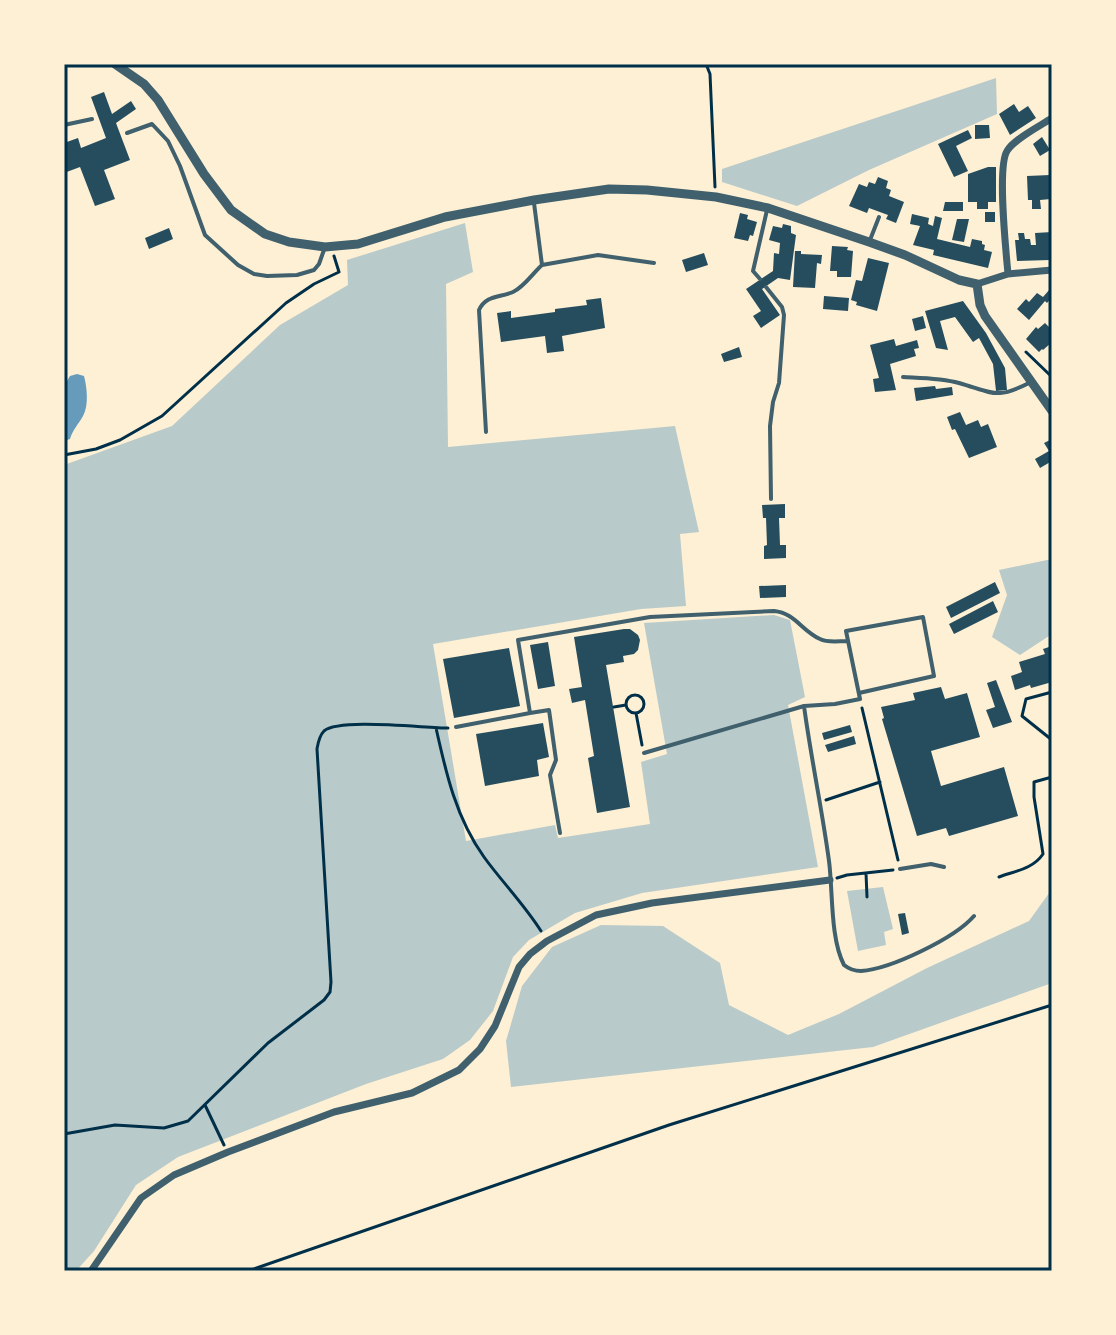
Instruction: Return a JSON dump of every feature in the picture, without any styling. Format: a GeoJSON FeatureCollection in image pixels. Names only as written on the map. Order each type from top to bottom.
{"type":"FeatureCollection","features":[{"type":"Feature","properties":{"kind":"street"},"geometry":{"type":"LineString","coordinates":[[115,64],[144,84],[158,100],[204,174],[231,210],[265,234],[289,242],[329,247],[358,244],[445,217],[534,200],[609,189],[647,190],[716,197],[768,208],[905,255],[959,280],[977,284],[1008,274],[1052,270]]}},
{"type":"Feature","properties":{"kind":"street"},"geometry":{"type":"LineString","coordinates":[[1008,274],[1004,217],[1005,153],[1011,145],[1052,118]]}},
{"type":"Feature","properties":{"kind":"street"},"geometry":{"type":"LineString","coordinates":[[977,284],[985,316],[1052,411]]}},
{"type":"Feature","properties":{"kind":"street"},"geometry":{"type":"LineString","coordinates":[[91,1271],[141,1198],[174,1175],[334,1112],[412,1093],[459,1070],[480,1049],[495,1026],[519,967],[530,954],[547,941],[596,915],[652,903],[830,880]]}},
{"type":"Feature","properties":{"kind":"lane"},"geometry":{"type":"LineString","coordinates":[[64,125],[92,119]]}},
{"type":"Feature","properties":{"kind":"lane"},"geometry":{"type":"LineString","coordinates":[[127,133],[152,124],[168,141],[205,235],[238,265],[254,274],[297,275],[314,270],[329,247]]}},
{"type":"Feature","properties":{"kind":"lane"},"geometry":{"type":"LineString","coordinates":[[534,200],[542,265]]}},
{"type":"Feature","properties":{"kind":"lane"},"geometry":{"type":"LineString","coordinates":[[760,279],[753,271],[768,208]]}},
{"type":"Feature","properties":{"kind":"lane"},"geometry":{"type":"LineString","coordinates":[[869,242],[879,217]]}},
{"type":"Feature","properties":{"kind":"lane"},"geometry":{"type":"LineString","coordinates":[[486,432],[479,310],[482,303],[520,288],[542,265],[598,255],[654,263]]}},
{"type":"Feature","properties":{"kind":"lane"},"geometry":{"type":"LineString","coordinates":[[766,287],[782,307],[784,315],[779,383],[770,426],[771,499]]}},
{"type":"Feature","properties":{"kind":"lane"},"geometry":{"type":"LineString","coordinates":[[903,377],[936,378],[994,394],[1012,392],[1031,382]]}},
{"type":"Feature","properties":{"kind":"lane"},"geometry":{"type":"LineString","coordinates":[[530,713],[518,640],[650,617],[774,611],[787,613],[819,639],[827,642],[848,641]]}},
{"type":"Feature","properties":{"kind":"lane"},"geometry":{"type":"LineString","coordinates":[[644,753],[804,706],[835,704],[934,676],[923,617],[846,631],[860,696]]}},
{"type":"Feature","properties":{"kind":"lane"},"geometry":{"type":"LineString","coordinates":[[804,706],[829,864],[830,896],[844,965],[854,971],[900,962],[937,942],[974,916]]}},
{"type":"Feature","properties":{"kind":"lane"},"geometry":{"type":"LineString","coordinates":[[456,727],[549,710],[556,760],[550,775],[560,833]]}},
{"type":"Feature","properties":{"kind":"lane"},"geometry":{"type":"LineString","coordinates":[[900,869],[931,864],[944,867]]}},
{"type":"Feature","properties":{"kind":"path"},"geometry":{"type":"LineString","coordinates":[[706,64],[710,74],[716,197]]}},
{"type":"Feature","properties":{"kind":"path"},"geometry":{"type":"LineString","coordinates":[[64,455],[96,449],[120,440],[162,416],[286,303],[339,272],[329,247]]}},
{"type":"Feature","properties":{"kind":"path"},"geometry":{"type":"LineString","coordinates":[[1052,692],[1026,699],[1022,716],[1052,740]]}},
{"type":"Feature","properties":{"kind":"path"},"geometry":{"type":"LineString","coordinates":[[636,694],[643,699],[644,707],[636,713],[630,712],[626,705],[628,698],[636,694]]}},
{"type":"Feature","properties":{"kind":"path"},"geometry":{"type":"LineString","coordinates":[[830,880],[900,869],[860,696]]}},
{"type":"Feature","properties":{"kind":"path"},"geometry":{"type":"LineString","coordinates":[[614,707],[626,705]]}},
{"type":"Feature","properties":{"kind":"path"},"geometry":{"type":"LineString","coordinates":[[636,713],[644,753]]}},
{"type":"Feature","properties":{"kind":"path"},"geometry":{"type":"LineString","coordinates":[[64,1134],[115,1125],[164,1128],[188,1121],[268,1043],[324,1000],[330,992],[331,982],[317,749],[319,737],[324,730],[355,724],[456,727]]}},
{"type":"Feature","properties":{"kind":"path"},"geometry":{"type":"LineString","coordinates":[[436,728],[456,806],[482,855],[532,916],[547,941]]}},
{"type":"Feature","properties":{"kind":"path"},"geometry":{"type":"LineString","coordinates":[[999,877],[1031,867],[1043,854],[1034,782],[1052,777]]}},
{"type":"Feature","properties":{"kind":"path"},"geometry":{"type":"LineString","coordinates":[[819,802],[880,782]]}},
{"type":"Feature","properties":{"kind":"path"},"geometry":{"type":"LineString","coordinates":[[866,873],[867,897]]}},
{"type":"Feature","properties":{"kind":"path"},"geometry":{"type":"LineString","coordinates":[[248,1271],[669,1125],[1052,1005]]}},
{"type":"Feature","properties":{"kind":"path"},"geometry":{"type":"LineString","coordinates":[[205,1104],[228,1152]]}},
{"type":"Feature","properties":{"kind":"shaded area"},"geometry":{"type":"Polygon","coordinates":[[[996,78],[997,114],[869,170],[797,206],[722,182],[722,169],[996,78]]]}},
{"type":"Feature","properties":{"kind":"shaded area"},"geometry":{"type":"Polygon","coordinates":[[[465,223],[473,272],[446,284],[448,447],[675,426],[699,532],[680,534],[686,606],[641,609],[433,644],[466,841],[555,825],[558,838],[650,824],[641,762],[667,754],[644,623],[774,615],[790,620],[805,697],[788,705],[818,867],[642,893],[575,913],[529,940],[513,957],[493,1011],[470,1040],[443,1059],[366,1084],[178,1157],[136,1185],[94,1251],[76,1271],[64,1271],[64,465],[172,426],[280,325],[348,285],[347,260],[465,223]]]}},
{"type":"Feature","properties":{"kind":"shaded area"},"geometry":{"type":"Polygon","coordinates":[[[1052,559],[1052,634],[1020,655],[992,637],[1007,595],[999,570],[1052,559]]]}},
{"type":"Feature","properties":{"kind":"shaded area"},"geometry":{"type":"Polygon","coordinates":[[[883,887],[893,929],[884,932],[886,945],[858,951],[847,891],[883,887]]]}},
{"type":"Feature","properties":{"kind":"shaded area"},"geometry":{"type":"Polygon","coordinates":[[[1052,889],[1052,983],[873,1047],[511,1087],[506,1041],[522,986],[552,947],[601,925],[663,926],[720,963],[729,1005],[788,1035],[839,1014],[927,968],[1029,921],[1052,889]]]}},
{"type":"Feature","properties":{"kind":"water"},"geometry":{"type":"Polygon","coordinates":[[[70,376],[84,376],[86,407],[70,439],[64,441],[64,386],[70,376]]]}},
{"type":"Feature","properties":{"kind":"building"},"geometry":{"type":"Polygon","coordinates":[[[104,92],[112,114],[131,101],[136,109],[116,123],[130,160],[104,170],[115,199],[95,206],[80,167],[64,173],[64,143],[78,138],[81,148],[106,138],[91,97],[104,92]]]}},
{"type":"Feature","properties":{"kind":"building"},"geometry":{"type":"Polygon","coordinates":[[[1014,104],[1019,112],[1028,106],[1036,118],[1010,135],[999,114],[1014,104]]]}},
{"type":"Feature","properties":{"kind":"building"},"geometry":{"type":"Polygon","coordinates":[[[975,125],[989,125],[990,138],[975,139],[975,125]]]}},
{"type":"Feature","properties":{"kind":"building"},"geometry":{"type":"Polygon","coordinates":[[[968,130],[972,138],[956,146],[968,171],[954,177],[938,144],[968,130]]]}},
{"type":"Feature","properties":{"kind":"building"},"geometry":{"type":"Polygon","coordinates":[[[1042,137],[1050,150],[1040,156],[1033,144],[1042,137]]]}},
{"type":"Feature","properties":{"kind":"building"},"geometry":{"type":"Polygon","coordinates":[[[996,167],[996,202],[988,202],[988,209],[977,209],[977,202],[968,202],[968,174],[996,167]]]}},
{"type":"Feature","properties":{"kind":"building"},"geometry":{"type":"Polygon","coordinates":[[[1050,175],[1051,199],[1040,200],[1041,209],[1032,209],[1032,200],[1028,200],[1027,176],[1050,175]]]}},
{"type":"Feature","properties":{"kind":"building"},"geometry":{"type":"Polygon","coordinates":[[[878,177],[888,181],[886,188],[891,190],[889,196],[904,202],[896,223],[886,219],[888,215],[869,208],[867,213],[849,206],[859,184],[867,187],[869,182],[875,184],[878,177]]]}},
{"type":"Feature","properties":{"kind":"building"},"geometry":{"type":"Polygon","coordinates":[[[945,202],[963,202],[963,211],[943,211],[945,202]]]}},
{"type":"Feature","properties":{"kind":"building"},"geometry":{"type":"Polygon","coordinates":[[[985,212],[995,212],[995,222],[985,222],[985,212]]]}},
{"type":"Feature","properties":{"kind":"building"},"geometry":{"type":"Polygon","coordinates":[[[740,213],[757,222],[748,241],[734,238],[740,213]]]}},
{"type":"Feature","properties":{"kind":"building"},"geometry":{"type":"Polygon","coordinates":[[[912,214],[929,218],[928,224],[933,226],[935,216],[942,218],[937,239],[970,247],[972,239],[982,241],[984,250],[992,252],[988,268],[933,255],[934,250],[913,245],[920,226],[910,224],[912,214]]]}},
{"type":"Feature","properties":{"kind":"building"},"geometry":{"type":"Polygon","coordinates":[[[957,219],[969,219],[964,242],[952,240],[957,219]]]}},
{"type":"Feature","properties":{"kind":"building"},"geometry":{"type":"Polygon","coordinates":[[[783,224],[791,226],[791,233],[796,235],[790,280],[778,278],[762,289],[780,315],[761,328],[753,316],[761,311],[746,289],[773,271],[774,253],[779,254],[780,243],[769,240],[773,226],[782,228],[783,224]]]}},
{"type":"Feature","properties":{"kind":"building"},"geometry":{"type":"Polygon","coordinates":[[[169,228],[173,239],[149,249],[145,238],[169,228]]]}},
{"type":"Feature","properties":{"kind":"building"},"geometry":{"type":"Polygon","coordinates":[[[1052,232],[1050,260],[1017,261],[1015,240],[1019,240],[1018,233],[1024,233],[1031,245],[1036,245],[1035,233],[1052,232]]]}},
{"type":"Feature","properties":{"kind":"building"},"geometry":{"type":"Polygon","coordinates":[[[832,246],[848,247],[847,250],[853,251],[851,277],[837,277],[837,271],[830,271],[832,246]]]}},
{"type":"Feature","properties":{"kind":"building"},"geometry":{"type":"Polygon","coordinates":[[[795,251],[822,255],[821,264],[817,263],[815,288],[793,287],[795,251]]]}},
{"type":"Feature","properties":{"kind":"building"},"geometry":{"type":"Polygon","coordinates":[[[704,253],[708,265],[686,272],[682,260],[704,253]]]}},
{"type":"Feature","properties":{"kind":"building"},"geometry":{"type":"Polygon","coordinates":[[[868,258],[889,263],[877,311],[856,305],[857,302],[851,300],[856,280],[862,281],[868,258]]]}},
{"type":"Feature","properties":{"kind":"building"},"geometry":{"type":"Polygon","coordinates":[[[1050,289],[1052,297],[1029,320],[1017,309],[1026,299],[1029,302],[1037,293],[1043,297],[1050,289]]]}},
{"type":"Feature","properties":{"kind":"building"},"geometry":{"type":"Polygon","coordinates":[[[824,296],[849,298],[848,311],[823,309],[824,296]]]}},
{"type":"Feature","properties":{"kind":"building"},"geometry":{"type":"Polygon","coordinates":[[[601,298],[605,328],[562,336],[564,351],[547,353],[545,336],[501,342],[497,313],[511,311],[511,318],[555,312],[555,309],[587,305],[586,300],[601,298]]]}},
{"type":"Feature","properties":{"kind":"building"},"geometry":{"type":"Polygon","coordinates":[[[963,301],[986,333],[1005,368],[1007,390],[996,391],[993,364],[979,338],[973,342],[955,317],[940,321],[948,350],[936,348],[925,311],[963,301]]]}},
{"type":"Feature","properties":{"kind":"building"},"geometry":{"type":"Polygon","coordinates":[[[923,316],[926,328],[915,331],[912,319],[923,316]]]}},
{"type":"Feature","properties":{"kind":"building"},"geometry":{"type":"Polygon","coordinates":[[[1045,323],[1052,330],[1052,342],[1039,352],[1026,339],[1036,327],[1038,329],[1045,323]]]}},
{"type":"Feature","properties":{"kind":"building"},"geometry":{"type":"Polygon","coordinates":[[[894,339],[896,346],[917,340],[919,348],[914,349],[916,356],[890,364],[896,390],[875,392],[873,379],[879,378],[870,345],[894,339]]]}},
{"type":"Feature","properties":{"kind":"building"},"geometry":{"type":"Polygon","coordinates":[[[739,347],[742,357],[724,362],[721,354],[739,347]]]}},
{"type":"Feature","properties":{"kind":"building"},"geometry":{"type":"Polygon","coordinates":[[[935,386],[936,389],[952,387],[953,395],[916,401],[914,388],[935,386]]]}},
{"type":"Feature","properties":{"kind":"building"},"geometry":{"type":"Polygon","coordinates":[[[960,412],[966,425],[978,420],[981,427],[988,424],[997,447],[969,458],[947,417],[960,412]]]}},
{"type":"Feature","properties":{"kind":"building"},"geometry":{"type":"Polygon","coordinates":[[[1052,439],[1052,461],[1040,468],[1035,459],[1049,451],[1044,443],[1052,439]]]}},
{"type":"Feature","properties":{"kind":"building"},"geometry":{"type":"Polygon","coordinates":[[[785,504],[785,518],[779,518],[780,545],[786,545],[786,558],[764,559],[766,518],[763,518],[762,505],[785,504]]]}},
{"type":"Feature","properties":{"kind":"building"},"geometry":{"type":"Polygon","coordinates":[[[995,582],[1000,593],[951,618],[946,607],[995,582]]]}},
{"type":"Feature","properties":{"kind":"building"},"geometry":{"type":"Polygon","coordinates":[[[786,585],[786,597],[760,598],[759,586],[786,585]]]}},
{"type":"Feature","properties":{"kind":"building"},"geometry":{"type":"Polygon","coordinates":[[[993,601],[998,612],[954,634],[949,624],[993,601]]]}},
{"type":"Feature","properties":{"kind":"building"},"geometry":{"type":"Polygon","coordinates":[[[624,629],[638,635],[638,650],[623,656],[624,662],[606,665],[630,807],[597,813],[588,758],[594,756],[585,700],[572,703],[569,689],[582,687],[574,637],[624,629]]]}},
{"type":"Feature","properties":{"kind":"building"},"geometry":{"type":"Polygon","coordinates":[[[548,642],[555,686],[538,689],[530,645],[548,642]]]}},
{"type":"Feature","properties":{"kind":"building"},"geometry":{"type":"Polygon","coordinates":[[[1052,646],[1052,682],[1015,690],[1011,676],[1022,672],[1019,662],[1045,654],[1043,649],[1052,646]]]}},
{"type":"Feature","properties":{"kind":"building"},"geometry":{"type":"Polygon","coordinates":[[[509,648],[520,706],[454,718],[443,659],[509,648]]]}},
{"type":"Feature","properties":{"kind":"building"},"geometry":{"type":"Polygon","coordinates":[[[996,680],[1012,722],[993,728],[986,710],[995,707],[987,683],[996,680]]]}},
{"type":"Feature","properties":{"kind":"building"},"geometry":{"type":"Polygon","coordinates":[[[941,687],[945,699],[967,693],[980,737],[931,751],[941,786],[1004,767],[1018,816],[949,836],[946,828],[917,836],[881,707],[915,700],[913,693],[941,687]]]}},
{"type":"Feature","properties":{"kind":"building"},"geometry":{"type":"Polygon","coordinates":[[[543,723],[549,757],[537,760],[539,776],[485,786],[476,734],[543,723]]]}},
{"type":"Feature","properties":{"kind":"building"},"geometry":{"type":"Polygon","coordinates":[[[850,725],[852,732],[824,740],[822,733],[850,725]]]}},
{"type":"Feature","properties":{"kind":"building"},"geometry":{"type":"Polygon","coordinates":[[[854,736],[856,744],[828,752],[825,745],[854,736]]]}},
{"type":"Feature","properties":{"kind":"building"},"geometry":{"type":"Polygon","coordinates":[[[905,913],[909,933],[902,935],[898,914],[905,913]]]}}]}
